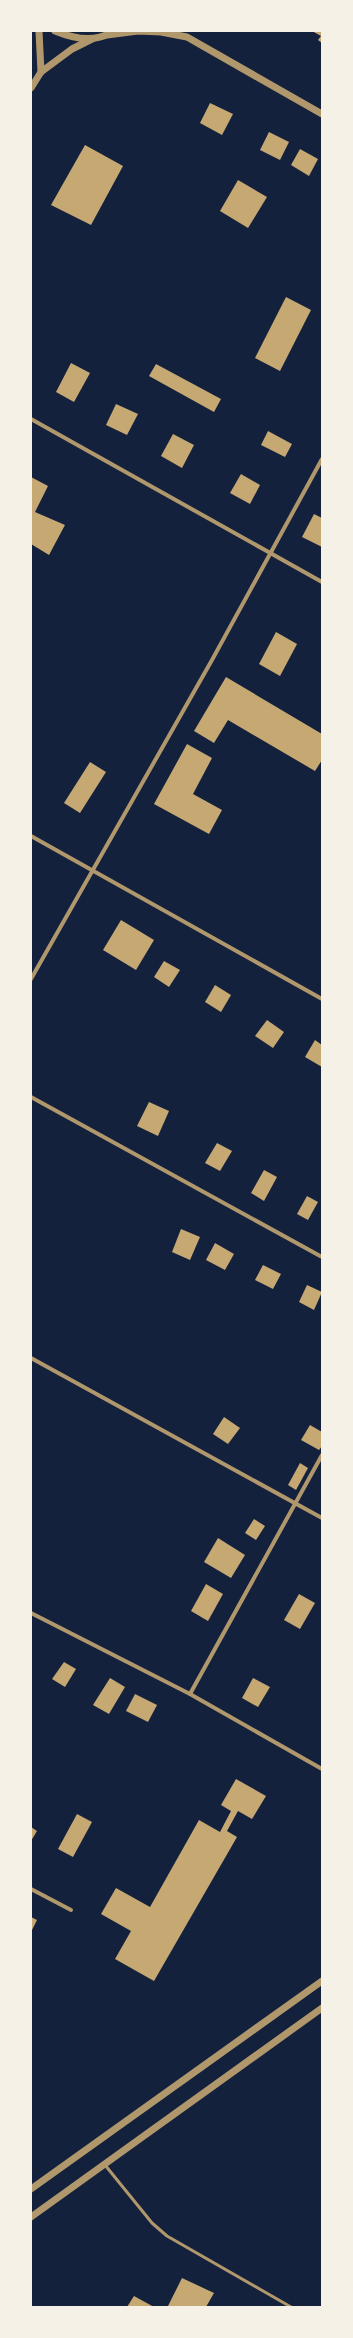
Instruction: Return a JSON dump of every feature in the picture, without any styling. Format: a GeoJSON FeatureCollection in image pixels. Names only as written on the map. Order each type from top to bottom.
{"type":"FeatureCollection","features":[{"type":"Feature","properties":{"kind":"street"},"geometry":{"type":"LineString","coordinates":[[39,31],[41,72]]}},
{"type":"Feature","properties":{"kind":"street"},"geometry":{"type":"LineString","coordinates":[[55,31],[72,38],[92,39]]}},
{"type":"Feature","properties":{"kind":"street"},"geometry":{"type":"LineString","coordinates":[[107,35],[114,31]]}},
{"type":"Feature","properties":{"kind":"street"},"geometry":{"type":"LineString","coordinates":[[31,88],[41,72],[72,49],[92,39],[107,35],[138,31],[161,32],[187,37]]}},
{"type":"Feature","properties":{"kind":"street"},"geometry":{"type":"LineString","coordinates":[[181,31],[187,37],[322,114]]}},
{"type":"Feature","properties":{"kind":"street"},"geometry":{"type":"LineString","coordinates":[[31,419],[322,582]]}},
{"type":"Feature","properties":{"kind":"street"},"geometry":{"type":"LineString","coordinates":[[31,979],[322,459]]}},
{"type":"Feature","properties":{"kind":"street"},"geometry":{"type":"LineString","coordinates":[[31,836],[322,998]]}},
{"type":"Feature","properties":{"kind":"street"},"geometry":{"type":"LineString","coordinates":[[31,1096],[322,1257]]}},
{"type":"Feature","properties":{"kind":"street"},"geometry":{"type":"LineString","coordinates":[[31,1358],[322,1518]]}},
{"type":"Feature","properties":{"kind":"street"},"geometry":{"type":"LineString","coordinates":[[190,1694],[322,1455]]}},
{"type":"Feature","properties":{"kind":"street"},"geometry":{"type":"LineString","coordinates":[[31,1613],[190,1694],[322,1769]]}},
{"type":"Feature","properties":{"kind":"street"},"geometry":{"type":"LineString","coordinates":[[31,1888],[71,1910]]}},
{"type":"Feature","properties":{"kind":"street"},"geometry":{"type":"LineString","coordinates":[[31,2189],[322,1981]]}},
{"type":"Feature","properties":{"kind":"street"},"geometry":{"type":"LineString","coordinates":[[31,2216],[322,2008]]}},
{"type":"Feature","properties":{"kind":"lane"},"geometry":{"type":"LineString","coordinates":[[104,2164],[152,2223],[167,2236],[291,2307]]}},
{"type":"Feature","properties":{"kind":"building"},"geometry":{"type":"Polygon","coordinates":[[[312,31],[322,31],[322,43],[318,40],[321,36],[312,31]]]}},
{"type":"Feature","properties":{"kind":"building"},"geometry":{"type":"Polygon","coordinates":[[[210,103],[233,114],[222,135],[200,123],[210,103]]]}},
{"type":"Feature","properties":{"kind":"building"},"geometry":{"type":"Polygon","coordinates":[[[269,132],[289,142],[280,160],[260,150],[269,132]]]}},
{"type":"Feature","properties":{"kind":"building"},"geometry":{"type":"Polygon","coordinates":[[[85,145],[123,166],[91,225],[51,205],[85,145]]]}},
{"type":"Feature","properties":{"kind":"building"},"geometry":{"type":"Polygon","coordinates":[[[300,149],[318,159],[309,176],[291,165],[300,149]]]}},
{"type":"Feature","properties":{"kind":"building"},"geometry":{"type":"Polygon","coordinates":[[[238,180],[267,197],[248,228],[220,211],[238,180]]]}},
{"type":"Feature","properties":{"kind":"building"},"geometry":{"type":"Polygon","coordinates":[[[286,297],[311,310],[280,371],[255,358],[286,297]]]}},
{"type":"Feature","properties":{"kind":"building"},"geometry":{"type":"Polygon","coordinates":[[[71,363],[90,373],[74,402],[56,392],[71,363]]]}},
{"type":"Feature","properties":{"kind":"building"},"geometry":{"type":"Polygon","coordinates":[[[156,364],[221,399],[214,412],[149,376],[156,364]]]}},
{"type":"Feature","properties":{"kind":"building"},"geometry":{"type":"Polygon","coordinates":[[[116,404],[138,414],[127,435],[106,425],[116,404]]]}},
{"type":"Feature","properties":{"kind":"building"},"geometry":{"type":"Polygon","coordinates":[[[268,431],[292,444],[285,457],[261,445],[268,431]]]}},
{"type":"Feature","properties":{"kind":"building"},"geometry":{"type":"Polygon","coordinates":[[[173,434],[194,445],[182,468],[161,456],[173,434]]]}},
{"type":"Feature","properties":{"kind":"building"},"geometry":{"type":"Polygon","coordinates":[[[241,474],[260,485],[250,504],[230,493],[241,474]]]}},
{"type":"Feature","properties":{"kind":"building"},"geometry":{"type":"Polygon","coordinates":[[[31,477],[48,486],[35,512],[65,525],[49,555],[31,544],[31,477]]]}},
{"type":"Feature","properties":{"kind":"building"},"geometry":{"type":"Polygon","coordinates":[[[314,514],[322,518],[322,547],[302,537],[314,514]]]}},
{"type":"Feature","properties":{"kind":"building"},"geometry":{"type":"Polygon","coordinates":[[[276,632],[297,644],[280,676],[259,664],[276,632]]]}},
{"type":"Feature","properties":{"kind":"building"},"geometry":{"type":"Polygon","coordinates":[[[226,677],[322,734],[322,760],[315,771],[228,720],[214,743],[194,731],[226,677]]]}},
{"type":"Feature","properties":{"kind":"building"},"geometry":{"type":"Polygon","coordinates":[[[187,744],[212,758],[193,794],[222,810],[209,834],[154,804],[187,744]]]}},
{"type":"Feature","properties":{"kind":"building"},"geometry":{"type":"Polygon","coordinates":[[[90,762],[106,772],[80,813],[64,803],[90,762]]]}},
{"type":"Feature","properties":{"kind":"building"},"geometry":{"type":"Polygon","coordinates":[[[121,920],[154,940],[136,970],[103,950],[121,920]]]}},
{"type":"Feature","properties":{"kind":"building"},"geometry":{"type":"Polygon","coordinates":[[[164,961],[180,970],[169,987],[154,977],[164,961]]]}},
{"type":"Feature","properties":{"kind":"building"},"geometry":{"type":"Polygon","coordinates":[[[215,985],[231,995],[221,1012],[205,1002],[215,985]]]}},
{"type":"Feature","properties":{"kind":"building"},"geometry":{"type":"Polygon","coordinates":[[[267,1020],[284,1032],[273,1048],[255,1036],[267,1020]]]}},
{"type":"Feature","properties":{"kind":"building"},"geometry":{"type":"Polygon","coordinates":[[[315,1040],[322,1045],[322,1067],[305,1057],[315,1040]]]}},
{"type":"Feature","properties":{"kind":"building"},"geometry":{"type":"Polygon","coordinates":[[[149,1102],[169,1111],[158,1136],[137,1126],[149,1102]]]}},
{"type":"Feature","properties":{"kind":"building"},"geometry":{"type":"Polygon","coordinates":[[[217,1143],[232,1151],[220,1171],[205,1163],[217,1143]]]}},
{"type":"Feature","properties":{"kind":"building"},"geometry":{"type":"Polygon","coordinates":[[[264,1170],[277,1177],[264,1201],[251,1193],[264,1170]]]}},
{"type":"Feature","properties":{"kind":"building"},"geometry":{"type":"Polygon","coordinates":[[[307,1196],[318,1202],[308,1220],[297,1214],[307,1196]]]}},
{"type":"Feature","properties":{"kind":"building"},"geometry":{"type":"Polygon","coordinates":[[[181,1229],[200,1237],[190,1260],[172,1252],[181,1229]]]}},
{"type":"Feature","properties":{"kind":"building"},"geometry":{"type":"Polygon","coordinates":[[[215,1243],[234,1254],[225,1270],[206,1260],[215,1243]]]}},
{"type":"Feature","properties":{"kind":"building"},"geometry":{"type":"Polygon","coordinates":[[[263,1265],[281,1274],[273,1289],[255,1280],[263,1265]]]}},
{"type":"Feature","properties":{"kind":"building"},"geometry":{"type":"Polygon","coordinates":[[[307,1285],[322,1292],[314,1310],[299,1302],[307,1285]]]}},
{"type":"Feature","properties":{"kind":"building"},"geometry":{"type":"Polygon","coordinates":[[[224,1417],[240,1428],[228,1444],[213,1434],[224,1417]]]}},
{"type":"Feature","properties":{"kind":"building"},"geometry":{"type":"Polygon","coordinates":[[[310,1425],[322,1432],[322,1446],[319,1450],[301,1440],[310,1425]]]}},
{"type":"Feature","properties":{"kind":"building"},"geometry":{"type":"Polygon","coordinates":[[[300,1463],[308,1468],[296,1490],[288,1485],[300,1463]]]}},
{"type":"Feature","properties":{"kind":"building"},"geometry":{"type":"Polygon","coordinates":[[[254,1519],[265,1526],[256,1540],[245,1533],[254,1519]]]}},
{"type":"Feature","properties":{"kind":"building"},"geometry":{"type":"Polygon","coordinates":[[[218,1538],[245,1555],[231,1578],[204,1562],[218,1538]]]}},
{"type":"Feature","properties":{"kind":"building"},"geometry":{"type":"Polygon","coordinates":[[[206,1584],[223,1594],[208,1621],[191,1611],[206,1584]]]}},
{"type":"Feature","properties":{"kind":"building"},"geometry":{"type":"Polygon","coordinates":[[[299,1594],[315,1603],[300,1629],[284,1620],[299,1594]]]}},
{"type":"Feature","properties":{"kind":"building"},"geometry":{"type":"Polygon","coordinates":[[[64,1662],[76,1669],[65,1687],[52,1679],[64,1662]]]}},
{"type":"Feature","properties":{"kind":"building"},"geometry":{"type":"Polygon","coordinates":[[[110,1678],[125,1687],[109,1714],[93,1705],[110,1678]]]}},
{"type":"Feature","properties":{"kind":"building"},"geometry":{"type":"Polygon","coordinates":[[[253,1678],[270,1687],[258,1707],[242,1698],[253,1678]]]}},
{"type":"Feature","properties":{"kind":"building"},"geometry":{"type":"Polygon","coordinates":[[[135,1694],[157,1705],[148,1722],[126,1711],[135,1694]]]}},
{"type":"Feature","properties":{"kind":"building"},"geometry":{"type":"Polygon","coordinates":[[[236,1779],[266,1796],[252,1819],[238,1811],[227,1831],[237,1837],[154,1981],[115,1959],[131,1931],[101,1914],[116,1888],[150,1907],[199,1820],[220,1832],[231,1811],[221,1805],[236,1779]]]}},
{"type":"Feature","properties":{"kind":"building"},"geometry":{"type":"Polygon","coordinates":[[[77,1814],[92,1822],[73,1857],[58,1849],[77,1814]]]}},
{"type":"Feature","properties":{"kind":"building"},"geometry":{"type":"Polygon","coordinates":[[[31,1827],[37,1831],[31,1841],[31,1827]]]}},
{"type":"Feature","properties":{"kind":"building"},"geometry":{"type":"Polygon","coordinates":[[[31,1917],[37,1920],[31,1932],[31,1917]]]}},
{"type":"Feature","properties":{"kind":"building"},"geometry":{"type":"Polygon","coordinates":[[[182,2278],[214,2293],[206,2307],[168,2306],[182,2278]]]}},
{"type":"Feature","properties":{"kind":"building"},"geometry":{"type":"Polygon","coordinates":[[[134,2296],[154,2307],[127,2307],[134,2296]]]}}]}
